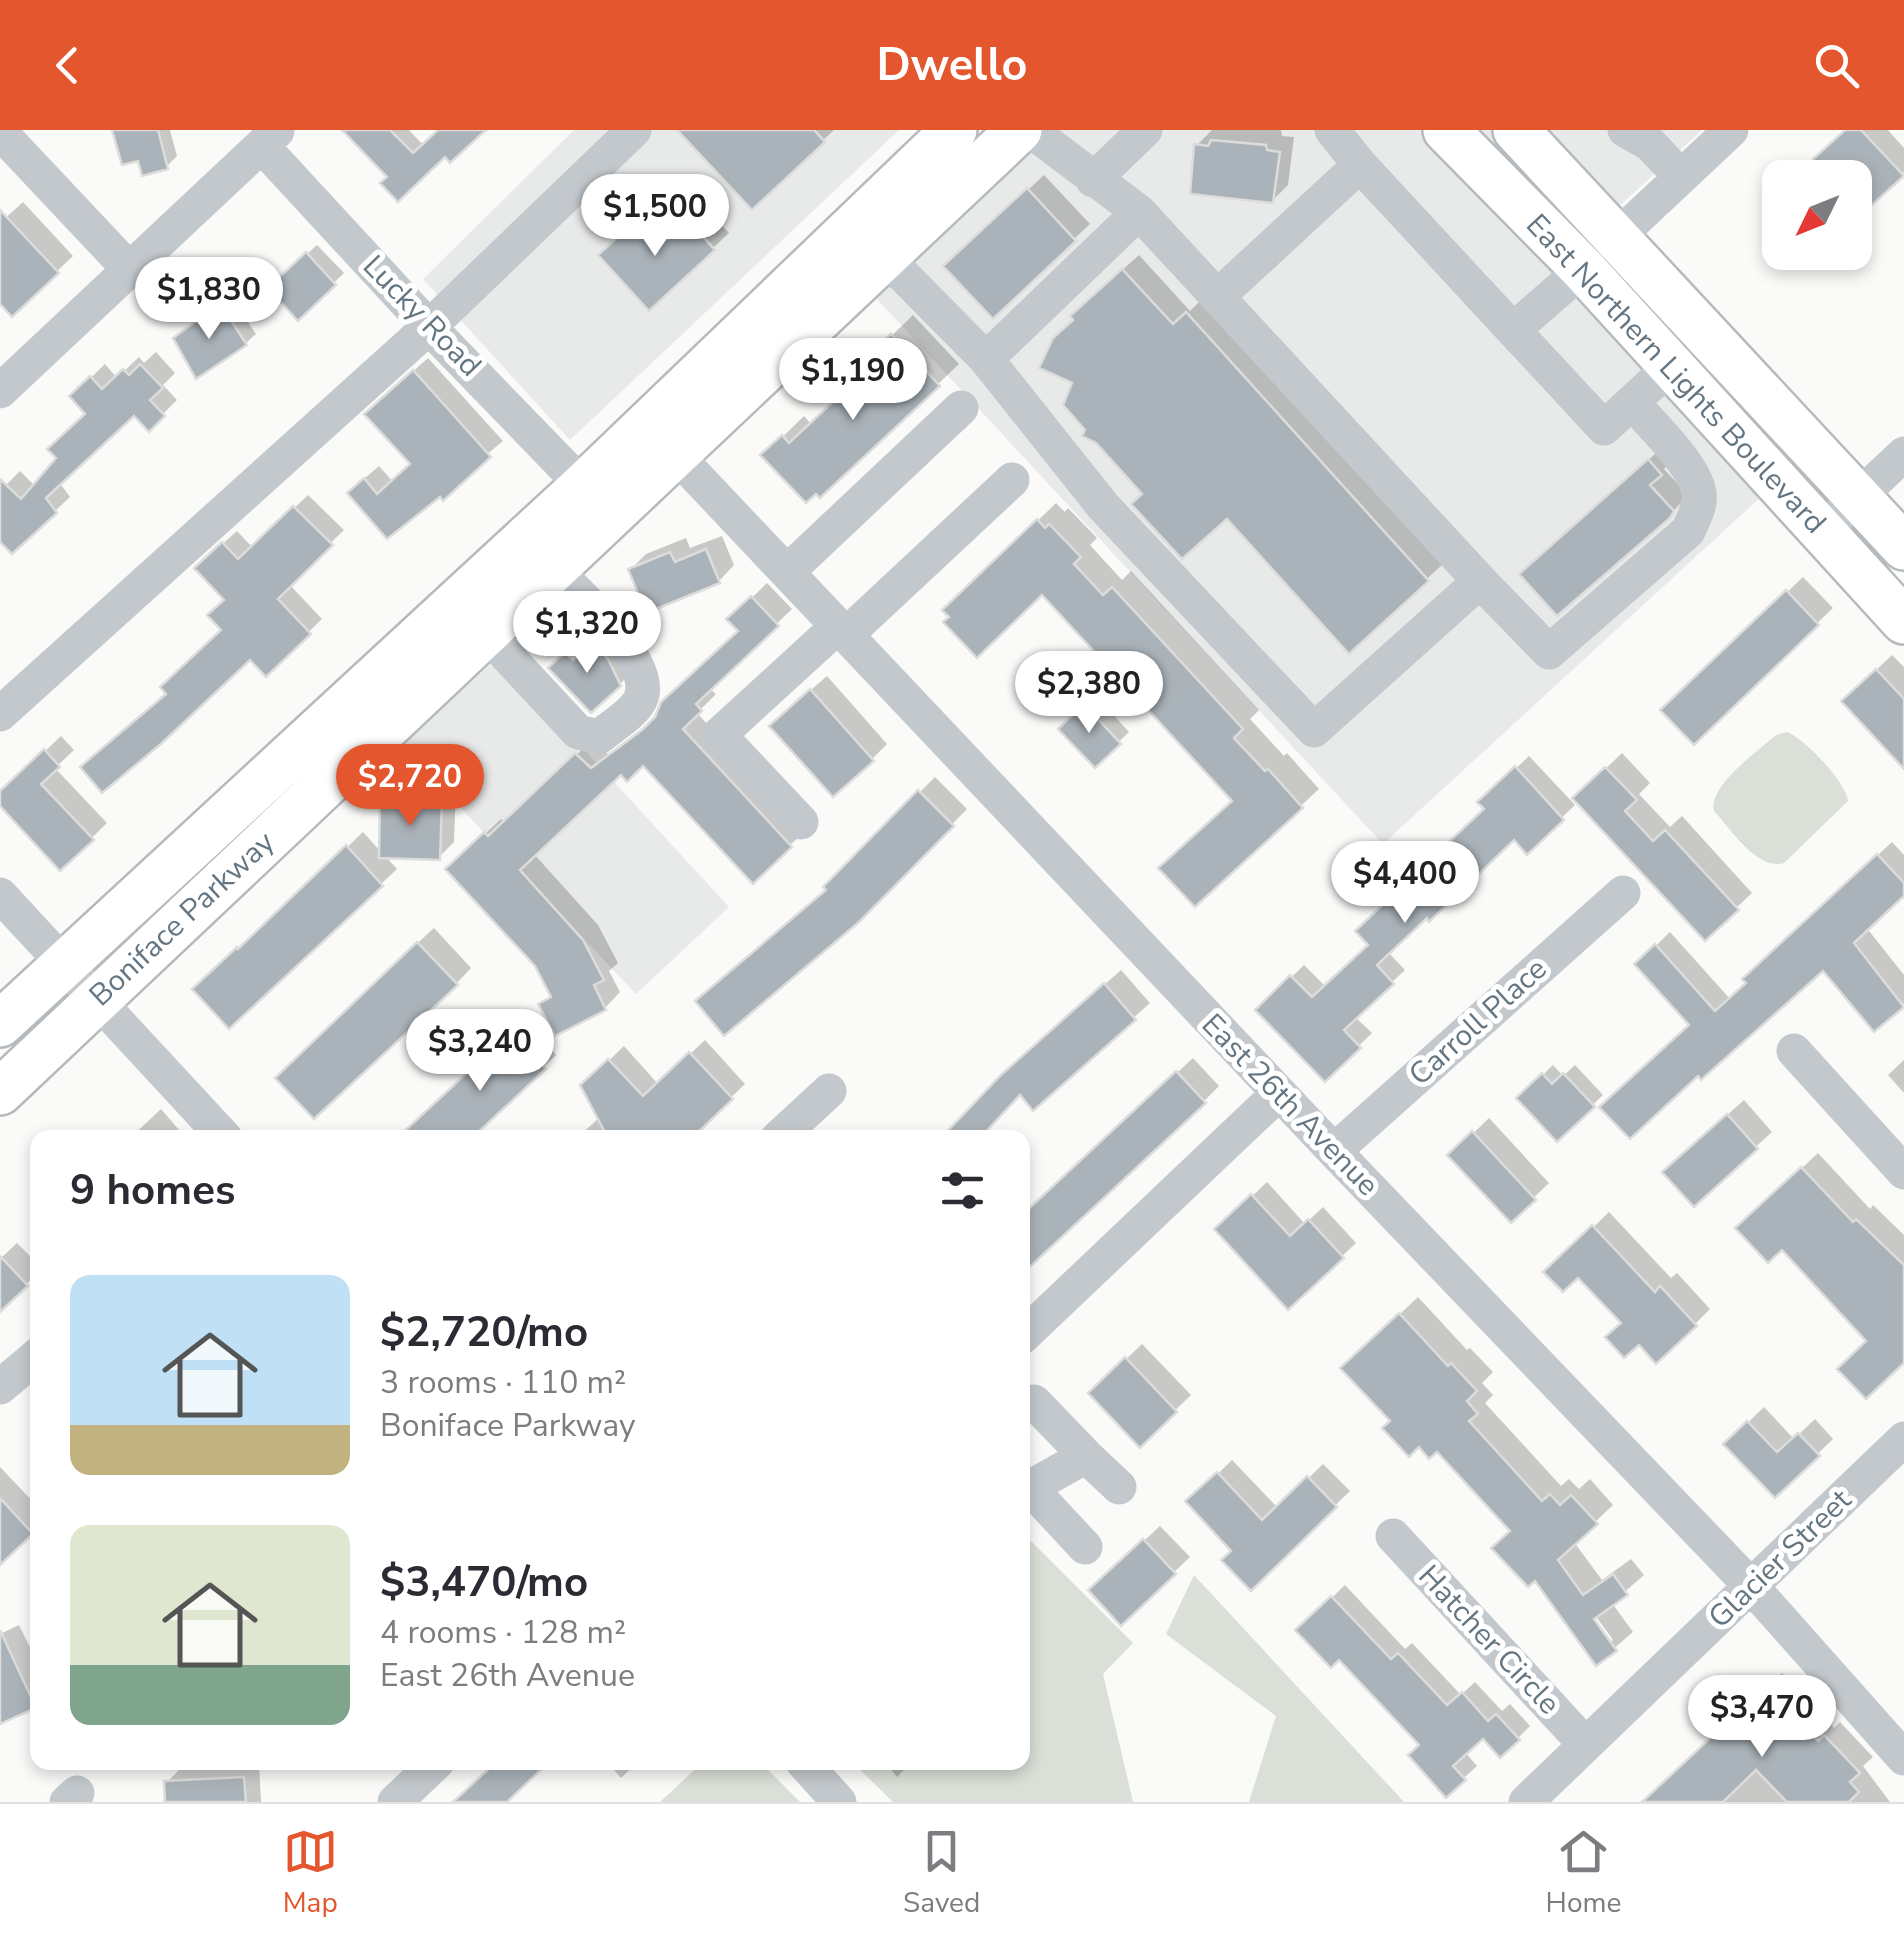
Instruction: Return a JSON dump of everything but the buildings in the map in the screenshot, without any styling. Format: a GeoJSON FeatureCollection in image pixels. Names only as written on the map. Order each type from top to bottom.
{"type":"FeatureCollection","features":[{"type":"Feature","properties":{"kind":"main road","name":"Boniface Parkway"},"geometry":{"type":"LineString","coordinates":[[0,1092],[1019,130]]}},
{"type":"Feature","properties":{"kind":"main road","name":"East Northern Lights Boulevard"},"geometry":{"type":"LineString","coordinates":[[1446,130],[1583,268],[1904,621]]}},
{"type":"Feature","properties":{"kind":"main road","name":"East Northern Lights Boulevard"},"geometry":{"type":"LineString","coordinates":[[1516,130],[1904,547]]}},
{"type":"Feature","properties":{"kind":"main road","name":"Boniface Parkway"},"geometry":{"type":"LineString","coordinates":[[0,1024],[583,486],[939,135]]}},
{"type":"Feature","properties":{"kind":"main road"},"geometry":{"type":"LineString","coordinates":[[1583,268],[1604,270],[1657,304],[1689,315]]}},
{"type":"Feature","properties":{"kind":"street"},"geometry":{"type":"LineString","coordinates":[[0,714],[428,327],[634,130]]}},
{"type":"Feature","properties":{"kind":"street"},"geometry":{"type":"LineString","coordinates":[[1030,130],[1138,212],[1549,652],[1688,531],[1698,509],[1699,492],[1690,470],[1632,402]]}},
{"type":"Feature","properties":{"kind":"street"},"geometry":{"type":"LineString","coordinates":[[1094,180],[1145,130]]}},
{"type":"Feature","properties":{"kind":"street"},"geometry":{"type":"LineString","coordinates":[[1332,130],[1604,428],[1670,366]]}},
{"type":"Feature","properties":{"kind":"street"},"geometry":{"type":"LineString","coordinates":[[1624,130],[1650,144],[1681,177]]}},
{"type":"Feature","properties":{"kind":"street"},"geometry":{"type":"LineString","coordinates":[[1616,237],[1731,130]]}},
{"type":"Feature","properties":{"kind":"street"},"geometry":{"type":"LineString","coordinates":[[0,132],[129,269]]}},
{"type":"Feature","properties":{"kind":"street"},"geometry":{"type":"LineString","coordinates":[[0,392],[270,138]]}},
{"type":"Feature","properties":{"kind":"street","name":"Lucky Road"},"geometry":{"type":"LineString","coordinates":[[270,138],[428,327],[583,486]]}},
{"type":"Feature","properties":{"kind":"street"},"geometry":{"type":"LineString","coordinates":[[1217,297],[1360,165]]}},
{"type":"Feature","properties":{"kind":"street"},"geometry":{"type":"LineString","coordinates":[[986,358],[1138,212]]}},
{"type":"Feature","properties":{"kind":"street"},"geometry":{"type":"LineString","coordinates":[[884,256],[986,358],[1104,506],[1314,730],[1480,581]]}},
{"type":"Feature","properties":{"kind":"street"},"geometry":{"type":"LineString","coordinates":[[1513,330],[1583,268]]}},
{"type":"Feature","properties":{"kind":"street"},"geometry":{"type":"LineString","coordinates":[[786,572],[961,408]]}},
{"type":"Feature","properties":{"kind":"street","name":"East 26th Avenue"},"geometry":{"type":"LineString","coordinates":[[674,452],[1752,1587],[1904,1758]]}},
{"type":"Feature","properties":{"kind":"street"},"geometry":{"type":"LineString","coordinates":[[1821,532],[1904,454]]}},
{"type":"Feature","properties":{"kind":"street"},"geometry":{"type":"LineString","coordinates":[[801,822],[719,735],[1012,480]]}},
{"type":"Feature","properties":{"kind":"street"},"geometry":{"type":"LineString","coordinates":[[485,632],[578,732],[600,736],[640,702],[645,683],[634,656],[553,568]]}},
{"type":"Feature","properties":{"kind":"street","name":"Carroll Place"},"geometry":{"type":"LineString","coordinates":[[1334,1151],[1623,892]]}},
{"type":"Feature","properties":{"kind":"street"},"geometry":{"type":"LineString","coordinates":[[0,895],[217,1130]]}},
{"type":"Feature","properties":{"kind":"street"},"geometry":{"type":"LineString","coordinates":[[1794,1051],[1904,1172]]}},
{"type":"Feature","properties":{"kind":"street"},"geometry":{"type":"LineString","coordinates":[[787,1130],[829,1091]]}},
{"type":"Feature","properties":{"kind":"street"},"geometry":{"type":"LineString","coordinates":[[1030,1328],[1280,1093]]}},
{"type":"Feature","properties":{"kind":"street"},"geometry":{"type":"LineString","coordinates":[[0,1388],[30,1361]]}},
{"type":"Feature","properties":{"kind":"street"},"geometry":{"type":"LineString","coordinates":[[1034,1402],[1119,1487]]}},
{"type":"Feature","properties":{"kind":"street","name":"Glacier Street"},"geometry":{"type":"LineString","coordinates":[[1526,1802],[1904,1440]]}},
{"type":"Feature","properties":{"kind":"street"},"geometry":{"type":"LineString","coordinates":[[1030,1488],[1086,1456]]}},
{"type":"Feature","properties":{"kind":"street"},"geometry":{"type":"LineString","coordinates":[[1030,1494],[1085,1547]]}},
{"type":"Feature","properties":{"kind":"street","name":"Hatcher Circle"},"geometry":{"type":"LineString","coordinates":[[1394,1536],[1585,1744]]}},
{"type":"Feature","properties":{"kind":"street"},"geometry":{"type":"LineString","coordinates":[[395,1802],[429,1770]]}},
{"type":"Feature","properties":{"kind":"shaded area"},"geometry":{"type":"Polygon","coordinates":[[[574,130],[899,130],[570,440],[423,279],[574,130]]]}},
{"type":"Feature","properties":{"kind":"shaded area"},"geometry":{"type":"Polygon","coordinates":[[[985,130],[1702,130],[1552,268],[1764,494],[1383,844],[874,296],[1014,163],[985,130]]]}},
{"type":"Feature","properties":{"kind":"shaded area"},"geometry":{"type":"Polygon","coordinates":[[[499,657],[729,907],[636,994],[411,755],[405,742],[499,657]]]}},
{"type":"Feature","properties":{"kind":"shaded area"},"geometry":{"type":"Polygon","coordinates":[[[1787,732],[1823,762],[1848,801],[1784,863],[1774,864],[1745,847],[1714,811],[1714,801],[1736,770],[1776,735],[1787,732]]]}},
{"type":"Feature","properties":{"kind":"shaded area"},"geometry":{"type":"Polygon","coordinates":[[[1030,1540],[1133,1643],[1103,1674],[1133,1802],[893,1802],[860,1770],[1030,1770],[1030,1540]]]}},
{"type":"Feature","properties":{"kind":"shaded area"},"geometry":{"type":"Polygon","coordinates":[[[1194,1575],[1404,1802],[1249,1802],[1276,1716],[1166,1634],[1194,1575]]]}},
{"type":"Feature","properties":{"kind":"shaded area"},"geometry":{"type":"Polygon","coordinates":[[[694,1770],[768,1770],[800,1802],[660,1802],[694,1770]]]}}]}
